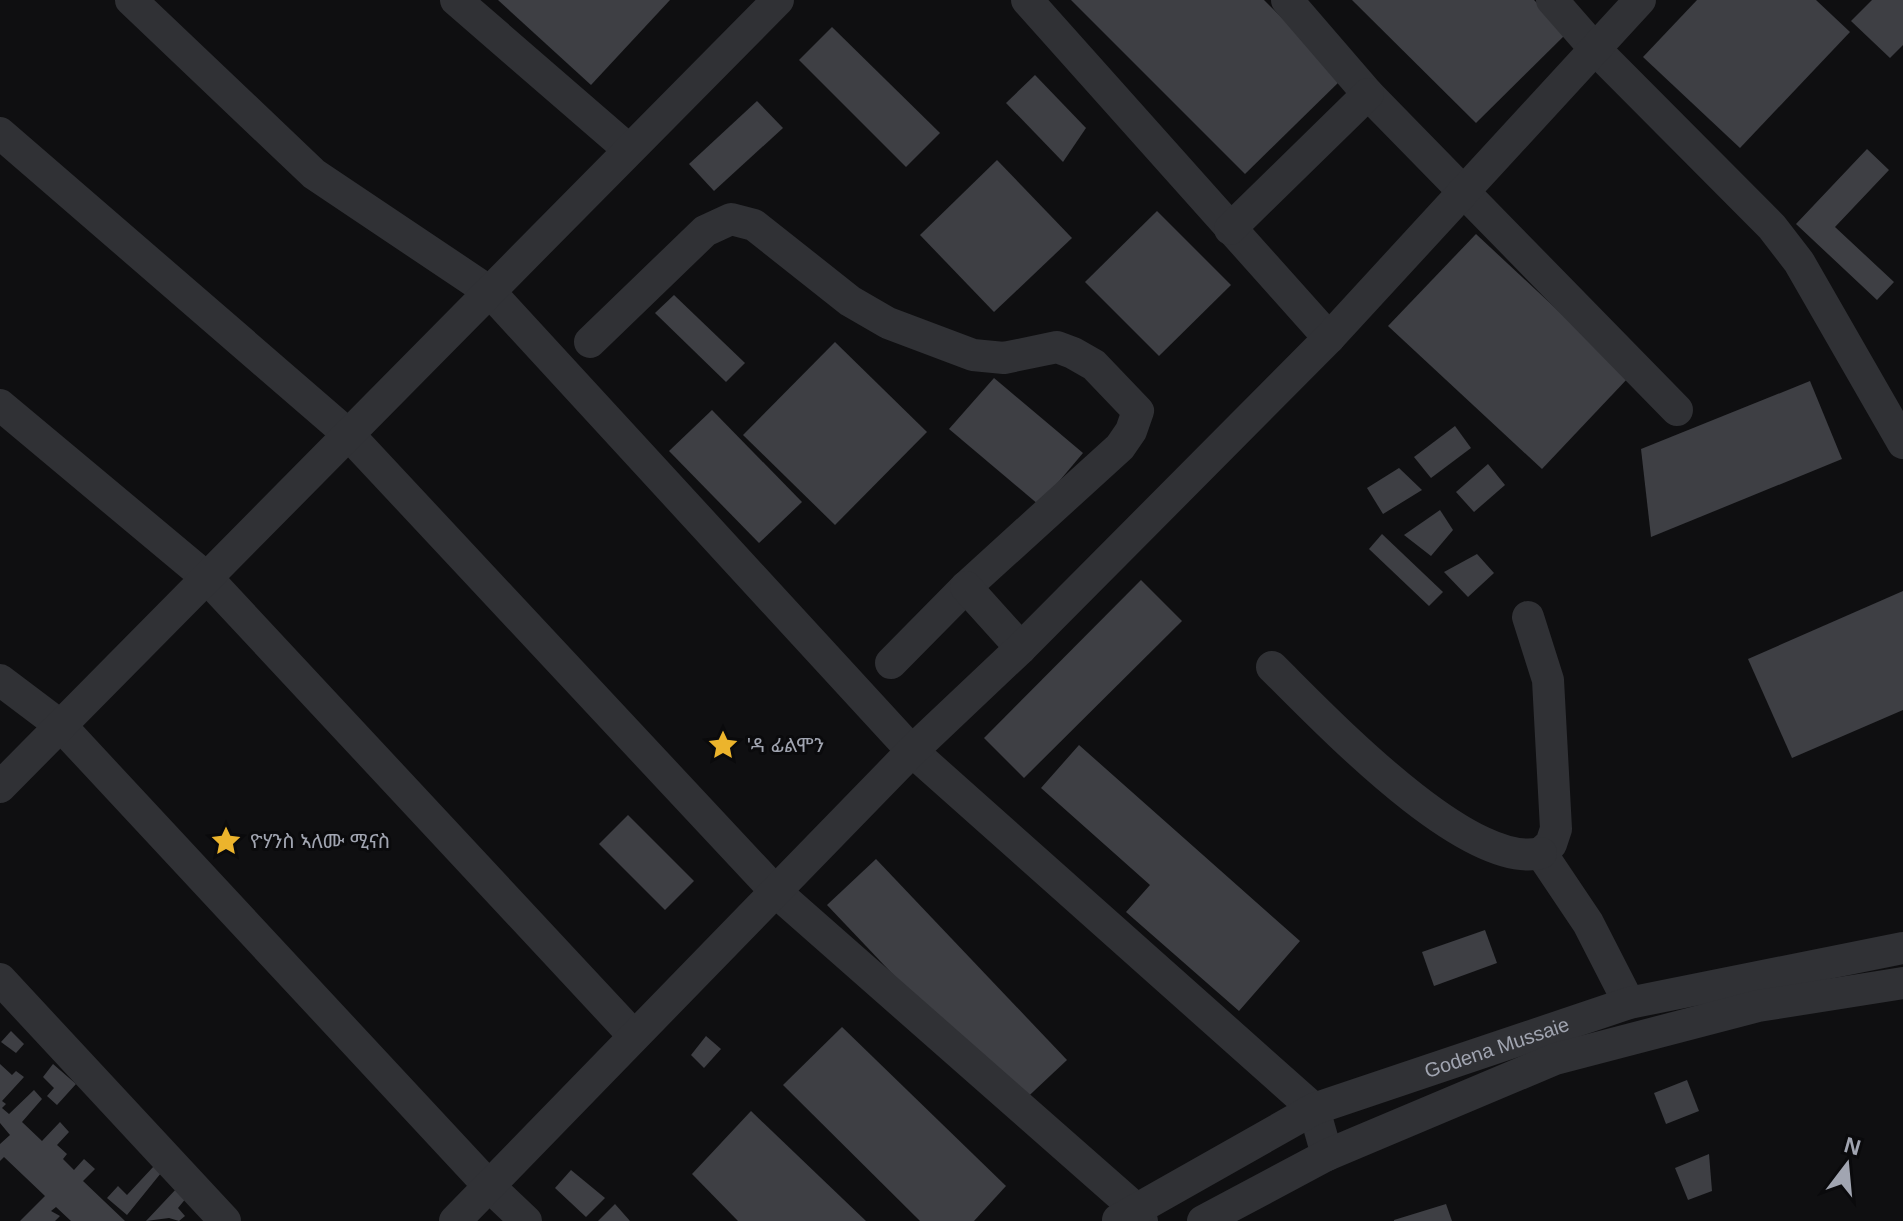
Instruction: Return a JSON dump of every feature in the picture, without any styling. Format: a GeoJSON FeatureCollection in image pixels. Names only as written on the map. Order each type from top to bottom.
{"type":"FeatureCollection","features":[{"type":"Feature","properties":{"kind":"street"},"geometry":{"type":"LineString","coordinates":[[131,0],[314,174],[490,292],[912,751],[1314,1109],[1327,1155]]}},
{"type":"Feature","properties":{"kind":"street"},"geometry":{"type":"LineString","coordinates":[[456,0],[628,149]]}},
{"type":"Feature","properties":{"kind":"street"},"geometry":{"type":"LineString","coordinates":[[1027,0],[1329,338]]}},
{"type":"Feature","properties":{"kind":"street"},"geometry":{"type":"LineString","coordinates":[[1287,0],[1368,94],[1677,410]]}},
{"type":"Feature","properties":{"kind":"street"},"geometry":{"type":"LineString","coordinates":[[1552,0],[1594,48],[1772,227],[1799,262],[1903,443]]}},
{"type":"Feature","properties":{"kind":"street"},"geometry":{"type":"LineString","coordinates":[[455,1221],[912,751],[1021,648],[1329,338],[1640,0]]}},
{"type":"Feature","properties":{"kind":"street"},"geometry":{"type":"LineString","coordinates":[[0,787],[490,292],[766,4]]}},
{"type":"Feature","properties":{"kind":"street"},"geometry":{"type":"LineString","coordinates":[[1230,229],[1368,94]]}},
{"type":"Feature","properties":{"kind":"street"},"geometry":{"type":"LineString","coordinates":[[0,133],[349,435],[776,892],[1131,1217]]}},
{"type":"Feature","properties":{"kind":"street"},"geometry":{"type":"LineString","coordinates":[[590,342],[705,231],[731,219],[754,225],[850,301],[914,334],[973,355],[1004,358],[1057,347],[1094,365],[1138,411],[1131,431],[1120,447],[966,587],[891,663]]}},
{"type":"Feature","properties":{"kind":"street"},"geometry":{"type":"LineString","coordinates":[[0,405],[207,578],[634,1036]]}},
{"type":"Feature","properties":{"kind":"street"},"geometry":{"type":"LineString","coordinates":[[966,587],[1021,648]]}},
{"type":"Feature","properties":{"kind":"street"},"geometry":{"type":"LineString","coordinates":[[1272,667],[1379,771],[1434,812],[1485,845],[1517,856],[1541,853],[1551,844],[1556,829],[1548,680],[1528,617]]}},
{"type":"Feature","properties":{"kind":"street"},"geometry":{"type":"LineString","coordinates":[[0,680],[61,726],[489,1186],[526,1221]]}},
{"type":"Feature","properties":{"kind":"street"},"geometry":{"type":"LineString","coordinates":[[1541,853],[1588,923],[1629,1003]]}},
{"type":"Feature","properties":{"kind":"street","name":"Godena Mussaie"},"geometry":{"type":"LineString","coordinates":[[1203,1221],[1327,1155],[1555,1059],[1756,992],[1903,948]]}},
{"type":"Feature","properties":{"kind":"street"},"geometry":{"type":"LineString","coordinates":[[0,979],[225,1221]]}},
{"type":"Feature","properties":{"kind":"street","name":"Godena Mussaie"},"geometry":{"type":"LineString","coordinates":[[1131,1217],[1314,1109],[1629,1003],[1903,983]]}},
{"type":"Feature","properties":{"kind":"building"},"geometry":{"type":"Polygon","coordinates":[[[498,0],[670,0],[591,85],[498,0]]]}},
{"type":"Feature","properties":{"kind":"building"},"geometry":{"type":"Polygon","coordinates":[[[1071,0],[1264,0],[1343,78],[1245,174],[1071,0]]]}},
{"type":"Feature","properties":{"kind":"building"},"geometry":{"type":"Polygon","coordinates":[[[1352,0],[1534,0],[1567,33],[1476,123],[1352,0]]]}},
{"type":"Feature","properties":{"kind":"building"},"geometry":{"type":"Polygon","coordinates":[[[1697,0],[1816,0],[1850,32],[1740,148],[1643,57],[1697,0]]]}},
{"type":"Feature","properties":{"kind":"building"},"geometry":{"type":"Polygon","coordinates":[[[1872,0],[1903,0],[1903,45],[1890,58],[1851,21],[1872,0]]]}},
{"type":"Feature","properties":{"kind":"building"},"geometry":{"type":"Polygon","coordinates":[[[832,27],[940,133],[906,167],[799,60],[832,27]]]}},
{"type":"Feature","properties":{"kind":"building"},"geometry":{"type":"Polygon","coordinates":[[[1035,75],[1086,128],[1063,162],[1006,103],[1035,75]]]}},
{"type":"Feature","properties":{"kind":"building"},"geometry":{"type":"Polygon","coordinates":[[[757,101],[783,128],[714,191],[689,164],[757,101]]]}},
{"type":"Feature","properties":{"kind":"building"},"geometry":{"type":"Polygon","coordinates":[[[1867,149],[1889,170],[1835,227],[1894,282],[1877,300],[1796,224],[1867,149]]]}},
{"type":"Feature","properties":{"kind":"building"},"geometry":{"type":"Polygon","coordinates":[[[997,160],[1072,238],[994,312],[920,235],[997,160]]]}},
{"type":"Feature","properties":{"kind":"building"},"geometry":{"type":"Polygon","coordinates":[[[1157,211],[1231,285],[1159,356],[1085,282],[1157,211]]]}},
{"type":"Feature","properties":{"kind":"building"},"geometry":{"type":"Polygon","coordinates":[[[1476,234],[1629,377],[1542,469],[1388,326],[1476,234]]]}},
{"type":"Feature","properties":{"kind":"building"},"geometry":{"type":"Polygon","coordinates":[[[674,295],[745,363],[726,382],[655,313],[674,295]]]}},
{"type":"Feature","properties":{"kind":"building"},"geometry":{"type":"Polygon","coordinates":[[[835,342],[927,432],[835,525],[743,435],[835,342]]]}},
{"type":"Feature","properties":{"kind":"building"},"geometry":{"type":"Polygon","coordinates":[[[994,378],[1083,453],[1039,505],[949,429],[994,378]]]}},
{"type":"Feature","properties":{"kind":"building"},"geometry":{"type":"Polygon","coordinates":[[[1810,381],[1842,459],[1651,537],[1641,449],[1810,381]]]}},
{"type":"Feature","properties":{"kind":"building"},"geometry":{"type":"Polygon","coordinates":[[[712,410],[802,502],[759,543],[669,451],[712,410]]]}},
{"type":"Feature","properties":{"kind":"building"},"geometry":{"type":"Polygon","coordinates":[[[1455,426],[1471,448],[1431,478],[1414,457],[1455,426]]]}},
{"type":"Feature","properties":{"kind":"building"},"geometry":{"type":"Polygon","coordinates":[[[1488,464],[1505,485],[1474,512],[1456,492],[1488,464]]]}},
{"type":"Feature","properties":{"kind":"building"},"geometry":{"type":"Polygon","coordinates":[[[1399,468],[1422,490],[1383,514],[1367,488],[1399,468]]]}},
{"type":"Feature","properties":{"kind":"building"},"geometry":{"type":"Polygon","coordinates":[[[1440,510],[1453,530],[1431,556],[1404,535],[1440,510]]]}},
{"type":"Feature","properties":{"kind":"building"},"geometry":{"type":"Polygon","coordinates":[[[1382,534],[1443,592],[1429,606],[1369,549],[1382,534]]]}},
{"type":"Feature","properties":{"kind":"building"},"geometry":{"type":"Polygon","coordinates":[[[1477,554],[1494,573],[1468,597],[1444,572],[1477,554]]]}},
{"type":"Feature","properties":{"kind":"building"},"geometry":{"type":"Polygon","coordinates":[[[1141,580],[1182,621],[1024,778],[984,738],[1141,580]]]}},
{"type":"Feature","properties":{"kind":"building"},"geometry":{"type":"Polygon","coordinates":[[[1903,591],[1903,710],[1792,758],[1748,659],[1903,591]]]}},
{"type":"Feature","properties":{"kind":"building"},"geometry":{"type":"Polygon","coordinates":[[[1079,745],[1300,941],[1239,1011],[1126,912],[1150,885],[1041,788],[1079,745]]]}},
{"type":"Feature","properties":{"kind":"building"},"geometry":{"type":"Polygon","coordinates":[[[628,815],[694,881],[665,910],[599,844],[628,815]]]}},
{"type":"Feature","properties":{"kind":"building"},"geometry":{"type":"Polygon","coordinates":[[[876,859],[1067,1060],[1018,1106],[827,905],[876,859]]]}},
{"type":"Feature","properties":{"kind":"building"},"geometry":{"type":"Polygon","coordinates":[[[1485,930],[1497,963],[1434,986],[1422,952],[1485,930]]]}},
{"type":"Feature","properties":{"kind":"building"},"geometry":{"type":"Polygon","coordinates":[[[842,1027],[1006,1186],[974,1221],[920,1221],[783,1085],[842,1027]]]}},
{"type":"Feature","properties":{"kind":"building"},"geometry":{"type":"Polygon","coordinates":[[[11,1031],[24,1044],[16,1053],[1,1042],[11,1031]]]}},
{"type":"Feature","properties":{"kind":"building"},"geometry":{"type":"Polygon","coordinates":[[[706,1036],[721,1049],[704,1068],[691,1055],[706,1036]]]}},
{"type":"Feature","properties":{"kind":"building"},"geometry":{"type":"Polygon","coordinates":[[[0,1064],[12,1075],[16,1071],[24,1077],[2,1101],[6,1104],[2,1108],[9,1114],[34,1090],[42,1099],[22,1122],[42,1141],[60,1122],[69,1132],[57,1145],[67,1154],[63,1159],[74,1170],[84,1159],[95,1169],[83,1181],[125,1221],[71,1221],[56,1207],[51,1211],[60,1216],[55,1221],[20,1221],[45,1196],[4,1157],[0,1161],[0,1144],[10,1135],[0,1123],[0,1064]]]}},
{"type":"Feature","properties":{"kind":"building"},"geometry":{"type":"Polygon","coordinates":[[[53,1064],[76,1084],[57,1105],[47,1096],[54,1088],[43,1077],[53,1064]]]}},
{"type":"Feature","properties":{"kind":"building"},"geometry":{"type":"Polygon","coordinates":[[[1687,1080],[1699,1111],[1666,1124],[1654,1093],[1687,1080]]]}},
{"type":"Feature","properties":{"kind":"building"},"geometry":{"type":"Polygon","coordinates":[[[751,1111],[866,1221],[738,1221],[692,1174],[751,1111]]]}},
{"type":"Feature","properties":{"kind":"building"},"geometry":{"type":"Polygon","coordinates":[[[1709,1154],[1712,1191],[1688,1200],[1675,1168],[1709,1154]]]}},
{"type":"Feature","properties":{"kind":"building"},"geometry":{"type":"Polygon","coordinates":[[[154,1166],[161,1173],[127,1215],[107,1198],[118,1186],[127,1195],[154,1166]]]}},
{"type":"Feature","properties":{"kind":"building"},"geometry":{"type":"Polygon","coordinates":[[[571,1170],[605,1198],[586,1217],[555,1188],[571,1170]]]}},
{"type":"Feature","properties":{"kind":"building"},"geometry":{"type":"Polygon","coordinates":[[[178,1187],[187,1197],[178,1208],[185,1216],[179,1221],[169,1218],[146,1221],[178,1187]]]}},
{"type":"Feature","properties":{"kind":"building"},"geometry":{"type":"Polygon","coordinates":[[[615,1204],[630,1221],[598,1221],[615,1204]]]}},
{"type":"Feature","properties":{"kind":"building"},"geometry":{"type":"Polygon","coordinates":[[[1446,1204],[1452,1221],[1394,1221],[1394,1220],[1446,1204]]]}},
{"type":"Feature","properties":{"kind":"place","name":"'ዳ ፊልሞን"},"geometry":{"type":"Point","coordinates":[723,745]}},
{"type":"Feature","properties":{"kind":"place","name":"ዮሃንስ ኣለሙ ሚናስ"},"geometry":{"type":"Point","coordinates":[226,841]}}]}
